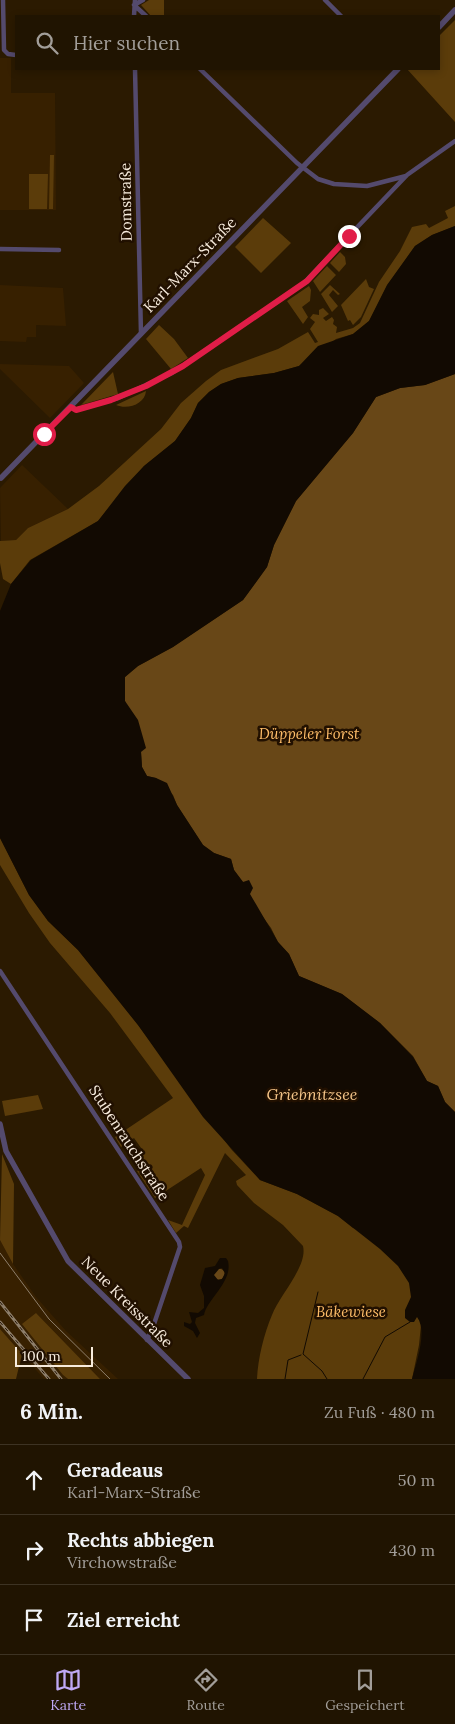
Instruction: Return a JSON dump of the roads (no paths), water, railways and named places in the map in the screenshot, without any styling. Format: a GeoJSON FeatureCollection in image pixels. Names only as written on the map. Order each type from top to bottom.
{"type":"FeatureCollection","features":[{"type":"Feature","properties":{"kind":"street"},"geometry":{"type":"LineString","coordinates":[[3,0],[3,46],[6,53],[15,55]]}},
{"type":"Feature","properties":{"kind":"street"},"geometry":{"type":"LineString","coordinates":[[143,0],[135,3],[145,15]]}},
{"type":"Feature","properties":{"kind":"street"},"geometry":{"type":"LineString","coordinates":[[325,0],[340,15]]}},
{"type":"Feature","properties":{"kind":"street"},"geometry":{"type":"LineString","coordinates":[[440,26],[455,10]]}},
{"type":"Feature","properties":{"kind":"street","name":"Domstraße"},"geometry":{"type":"LineString","coordinates":[[135,70],[141,334]]}},
{"type":"Feature","properties":{"kind":"street"},"geometry":{"type":"LineString","coordinates":[[201,70],[302,168],[318,179],[352,186],[386,183],[407,175]]}},
{"type":"Feature","properties":{"kind":"street","name":"Karl-Marx-Straße"},"geometry":{"type":"LineString","coordinates":[[1,479],[395,70]]}},
{"type":"Feature","properties":{"kind":"street"},"geometry":{"type":"LineString","coordinates":[[71,407],[76,410],[111,400],[154,383],[183,366],[303,284],[407,175],[455,141]]}},
{"type":"Feature","properties":{"kind":"street"},"geometry":{"type":"LineString","coordinates":[[0,249],[59,250]]}},
{"type":"Feature","properties":{"kind":"street","name":"Stubenrauchstraße"},"geometry":{"type":"LineString","coordinates":[[0,971],[179,1242],[180,1246],[160,1308],[147,1340]]}},
{"type":"Feature","properties":{"kind":"street","name":"Neue Kreisstraße"},"geometry":{"type":"LineString","coordinates":[[0,1124],[6,1151],[68,1261],[188,1379]]}},
{"type":"Feature","properties":{"kind":"water","name":"Griebnitzsee"},"geometry":{"type":"Polygon","coordinates":[[[455,226],[455,374],[425,385],[400,388],[376,397],[353,433],[296,501],[274,545],[267,567],[243,600],[173,647],[138,666],[125,677],[125,701],[138,720],[146,748],[141,752],[142,767],[147,776],[167,783],[177,805],[203,845],[214,853],[231,859],[234,870],[243,882],[249,880],[253,888],[250,894],[278,942],[289,954],[299,976],[342,994],[380,1023],[413,1057],[427,1081],[438,1086],[445,1102],[455,1112],[455,1379],[412,1379],[420,1347],[421,1330],[417,1317],[414,1322],[410,1322],[405,1318],[405,1310],[411,1297],[409,1283],[398,1266],[380,1249],[338,1216],[297,1194],[260,1180],[203,1117],[138,1025],[78,950],[48,921],[29,895],[0,838],[0,611],[11,584],[31,560],[98,521],[125,486],[144,466],[175,441],[191,418],[198,403],[209,392],[221,384],[238,378],[274,373],[299,366],[318,346],[353,334],[369,321],[387,285],[415,246],[432,235],[455,226]]]}},
{"type":"Feature","properties":{"kind":"water"},"geometry":{"type":"Polygon","coordinates":[[[220,1258],[226,1258],[229,1269],[227,1276],[204,1315],[196,1318],[195,1323],[200,1333],[197,1338],[193,1331],[184,1326],[184,1322],[190,1324],[192,1322],[189,1312],[198,1313],[204,1308],[204,1296],[200,1285],[205,1268],[215,1266],[220,1258]],[[222,1268],[214,1275],[218,1280],[222,1279],[225,1273],[222,1268]]]}},
{"type":"Feature","properties":{"kind":"waterway"},"geometry":{"type":"LineString","coordinates":[[318,1292],[303,1354],[322,1371],[327,1379]]}},
{"type":"Feature","properties":{"kind":"waterway"},"geometry":{"type":"LineString","coordinates":[[363,1379],[385,1337],[410,1322]]}},
{"type":"Feature","properties":{"kind":"waterway"},"geometry":{"type":"LineString","coordinates":[[285,1379],[288,1360],[301,1355]]}},
{"type":"Feature","properties":{"kind":"tram line"},"geometry":{"type":"LineString","coordinates":[[0,1253],[49,1319],[110,1379]]}},
{"type":"Feature","properties":{"kind":"railway"},"geometry":{"type":"LineString","coordinates":[[0,1302],[61,1379]]}},
{"type":"Feature","properties":{"kind":"railway"},"geometry":{"type":"LineString","coordinates":[[0,1322],[49,1379]]}},
{"type":"Feature","properties":{"kind":"park label","name":"Düppeler Forst"},"geometry":{"type":"Point","coordinates":[309,734]}},
{"type":"Feature","properties":{"kind":"park label","name":"Bäkewiese"},"geometry":{"type":"Point","coordinates":[351,1312]}}]}
